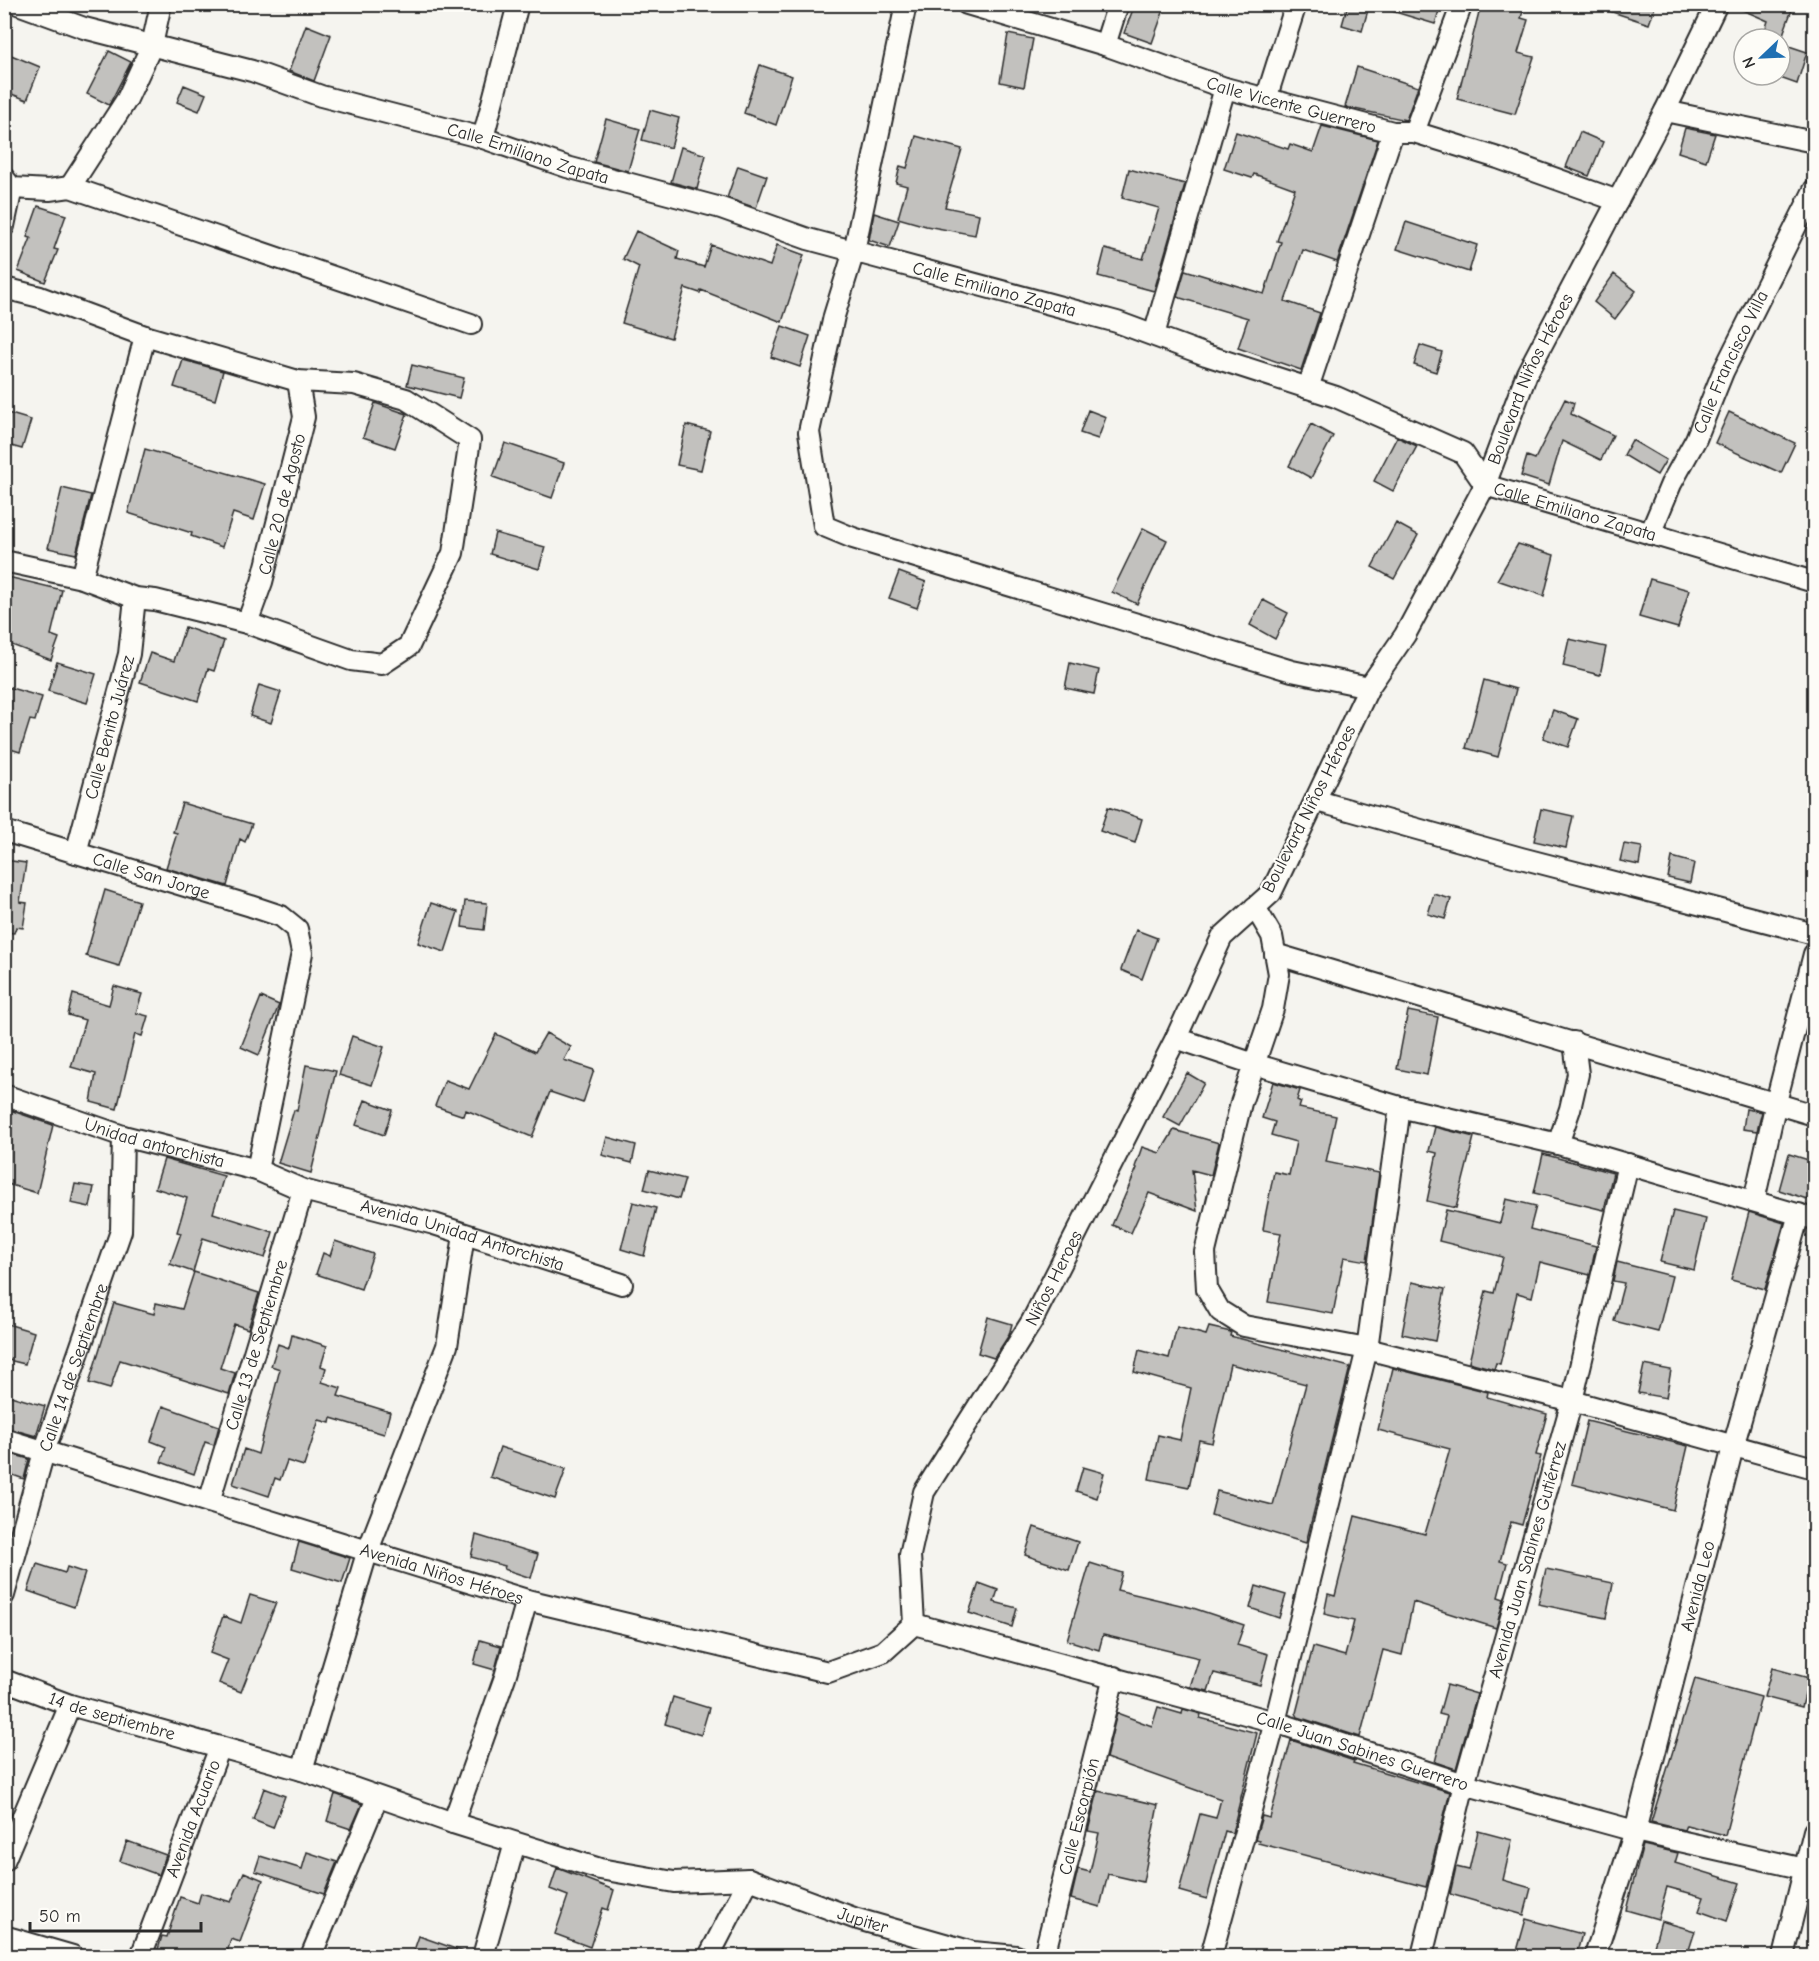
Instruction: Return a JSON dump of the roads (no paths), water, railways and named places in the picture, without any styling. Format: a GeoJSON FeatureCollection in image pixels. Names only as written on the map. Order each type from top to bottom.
{"type":"FeatureCollection","features":[{"type":"Feature","properties":{"kind":"street","name":"Calle Emiliano Zapata"},"geometry":{"type":"LineString","coordinates":[[18,4],[84,28],[252,71],[321,96],[483,138],[567,167],[721,208],[808,239],[1117,322],[1336,397],[1463,453],[1485,485],[1815,582]]}},
{"type":"Feature","properties":{"kind":"street"},"geometry":{"type":"LineString","coordinates":[[69,187],[127,99],[152,45],[161,4]]}},
{"type":"Feature","properties":{"kind":"street"},"geometry":{"type":"LineString","coordinates":[[483,138],[518,4]]}},
{"type":"Feature","properties":{"kind":"street"},"geometry":{"type":"LineString","coordinates":[[906,4],[854,250],[834,316],[809,432],[824,526],[853,538],[1292,671],[1369,687]]}},
{"type":"Feature","properties":{"kind":"street","name":"Calle Vicente Guerrero"},"geometry":{"type":"LineString","coordinates":[[967,4],[1105,45],[1225,88],[1393,132],[1414,132],[1498,158],[1618,201]]}},
{"type":"Feature","properties":{"kind":"street"},"geometry":{"type":"LineString","coordinates":[[1105,45],[1118,4]]}},
{"type":"Feature","properties":{"kind":"street"},"geometry":{"type":"LineString","coordinates":[[1266,99],[1296,4]]}},
{"type":"Feature","properties":{"kind":"street"},"geometry":{"type":"LineString","coordinates":[[1414,132],[1462,4]]}},
{"type":"Feature","properties":{"kind":"street","name":"Boulevard Niños Héroes"},"geometry":{"type":"LineString","coordinates":[[1255,907],[1271,893],[1317,801],[1369,687],[1405,634],[1485,485],[1527,373],[1665,111],[1717,4]]}},
{"type":"Feature","properties":{"kind":"street"},"geometry":{"type":"LineString","coordinates":[[1154,335],[1225,88]]}},
{"type":"Feature","properties":{"kind":"street"},"geometry":{"type":"LineString","coordinates":[[1665,111],[1815,142]]}},
{"type":"Feature","properties":{"kind":"street"},"geometry":{"type":"LineString","coordinates":[[1308,388],[1393,132]]}},
{"type":"Feature","properties":{"kind":"street"},"geometry":{"type":"LineString","coordinates":[[4,226],[8,183],[49,190],[69,187],[471,324]]}},
{"type":"Feature","properties":{"kind":"street","name":"Calle Francisco Villa"},"geometry":{"type":"LineString","coordinates":[[1650,534],[1671,484],[1696,439],[1723,372],[1815,190]]}},
{"type":"Feature","properties":{"kind":"street"},"geometry":{"type":"LineString","coordinates":[[4,288],[40,297],[145,336],[298,381],[354,384],[406,399],[470,440],[453,553],[409,646],[382,663],[351,660],[247,623],[155,600],[135,598],[82,578],[4,561]]}},
{"type":"Feature","properties":{"kind":"street"},"geometry":{"type":"LineString","coordinates":[[82,578],[145,336]]}},
{"type":"Feature","properties":{"kind":"street","name":"Calle 20 de Agosto"},"geometry":{"type":"LineString","coordinates":[[247,623],[262,582],[304,417],[298,381]]}},
{"type":"Feature","properties":{"kind":"street","name":"Calle Benito Juárez"},"geometry":{"type":"LineString","coordinates":[[76,853],[129,654],[135,598]]}},
{"type":"Feature","properties":{"kind":"street"},"geometry":{"type":"LineString","coordinates":[[1317,801],[1521,858],[1815,934]]}},
{"type":"Feature","properties":{"kind":"street","name":"Calle San Jorge"},"geometry":{"type":"LineString","coordinates":[[4,831],[281,916],[297,929],[302,953],[257,1170]]}},
{"type":"Feature","properties":{"kind":"street"},"geometry":{"type":"LineString","coordinates":[[1255,907],[1272,936],[1279,974],[1273,1009],[1241,1103],[1205,1252],[1207,1289],[1220,1311],[1244,1326],[1367,1349],[1572,1401],[1815,1468]]}},
{"type":"Feature","properties":{"kind":"street","name":"Niños Heroes"},"geometry":{"type":"LineString","coordinates":[[914,1624],[910,1555],[924,1492],[1032,1321],[1176,1038],[1222,937],[1255,907]]}},
{"type":"Feature","properties":{"kind":"street"},"geometry":{"type":"LineString","coordinates":[[1275,954],[1574,1041],[1815,1115]]}},
{"type":"Feature","properties":{"kind":"street"},"geometry":{"type":"LineString","coordinates":[[1754,1201],[1776,1102],[1815,954]]}},
{"type":"Feature","properties":{"kind":"street"},"geometry":{"type":"LineString","coordinates":[[1176,1038],[1254,1064],[1400,1107],[1558,1144],[1807,1216]]}},
{"type":"Feature","properties":{"kind":"street"},"geometry":{"type":"LineString","coordinates":[[1558,1144],[1570,1109],[1578,1074],[1574,1041]]}},
{"type":"Feature","properties":{"kind":"street","name":"Unidad antorchista"},"geometry":{"type":"LineString","coordinates":[[4,1095],[123,1136],[257,1170],[303,1190]]}},
{"type":"Feature","properties":{"kind":"street"},"geometry":{"type":"LineString","coordinates":[[1211,1956],[1275,1722],[1367,1349],[1400,1107]]}},
{"type":"Feature","properties":{"kind":"street","name":"Calle 14 de Septiembre"},"geometry":{"type":"LineString","coordinates":[[4,1595],[44,1452],[121,1231],[123,1136]]}},
{"type":"Feature","properties":{"kind":"street","name":"Avenida Juan Sabines Gutiérrez"},"geometry":{"type":"LineString","coordinates":[[1422,1956],[1464,1784],[1572,1401],[1628,1164]]}},
{"type":"Feature","properties":{"kind":"street","name":"Avenida Unidad Antorchista"},"geometry":{"type":"LineString","coordinates":[[303,1190],[434,1224],[622,1284]]}},
{"type":"Feature","properties":{"kind":"street","name":"Calle 13 de Septiembre"},"geometry":{"type":"LineString","coordinates":[[209,1502],[303,1190]]}},
{"type":"Feature","properties":{"kind":"street","name":"Avenida Leo"},"geometry":{"type":"LineString","coordinates":[[1595,1956],[1635,1832],[1733,1447],[1807,1216]]}},
{"type":"Feature","properties":{"kind":"street"},"geometry":{"type":"LineString","coordinates":[[302,1770],[367,1553],[447,1346],[464,1235]]}},
{"type":"Feature","properties":{"kind":"street","name":"Avenida Niños Héroes"},"geometry":{"type":"LineString","coordinates":[[4,1439],[367,1553],[527,1600],[828,1672],[883,1652],[914,1624]]}},
{"type":"Feature","properties":{"kind":"street"},"geometry":{"type":"LineString","coordinates":[[453,1823],[505,1677],[527,1600]]}},
{"type":"Feature","properties":{"kind":"street","name":"Calle Juan Sabines Guerrero"},"geometry":{"type":"LineString","coordinates":[[914,1624],[1275,1722],[1464,1784],[1635,1832],[1810,1869]]}},
{"type":"Feature","properties":{"kind":"street","name":"Calle Escorpión"},"geometry":{"type":"LineString","coordinates":[[1044,1956],[1114,1677]]}},
{"type":"Feature","properties":{"kind":"street","name":"14 de septiembre"},"geometry":{"type":"LineString","coordinates":[[4,1680],[70,1705],[302,1770],[377,1798],[600,1869],[674,1882],[749,1879]]}},
{"type":"Feature","properties":{"kind":"street"},"geometry":{"type":"LineString","coordinates":[[4,1861],[70,1705]]}},
{"type":"Feature","properties":{"kind":"street","name":"Avenida Acuario"},"geometry":{"type":"LineString","coordinates":[[141,1956],[220,1747]]}},
{"type":"Feature","properties":{"kind":"street"},"geometry":{"type":"LineString","coordinates":[[311,1956],[377,1798]]}},
{"type":"Feature","properties":{"kind":"street"},"geometry":{"type":"LineString","coordinates":[[1783,1956],[1810,1869],[1815,1831]]}},
{"type":"Feature","properties":{"kind":"street"},"geometry":{"type":"LineString","coordinates":[[483,1956],[515,1843]]}},
{"type":"Feature","properties":{"kind":"street"},"geometry":{"type":"LineString","coordinates":[[709,1956],[749,1879]]}},
{"type":"Feature","properties":{"kind":"street","name":"Jupiter"},"geometry":{"type":"LineString","coordinates":[[749,1879],[865,1921],[973,1952],[1016,1956]]}},
{"type":"Feature","properties":{"kind":"street"},"geometry":{"type":"LineString","coordinates":[[4,1936],[73,1956]]}}]}
